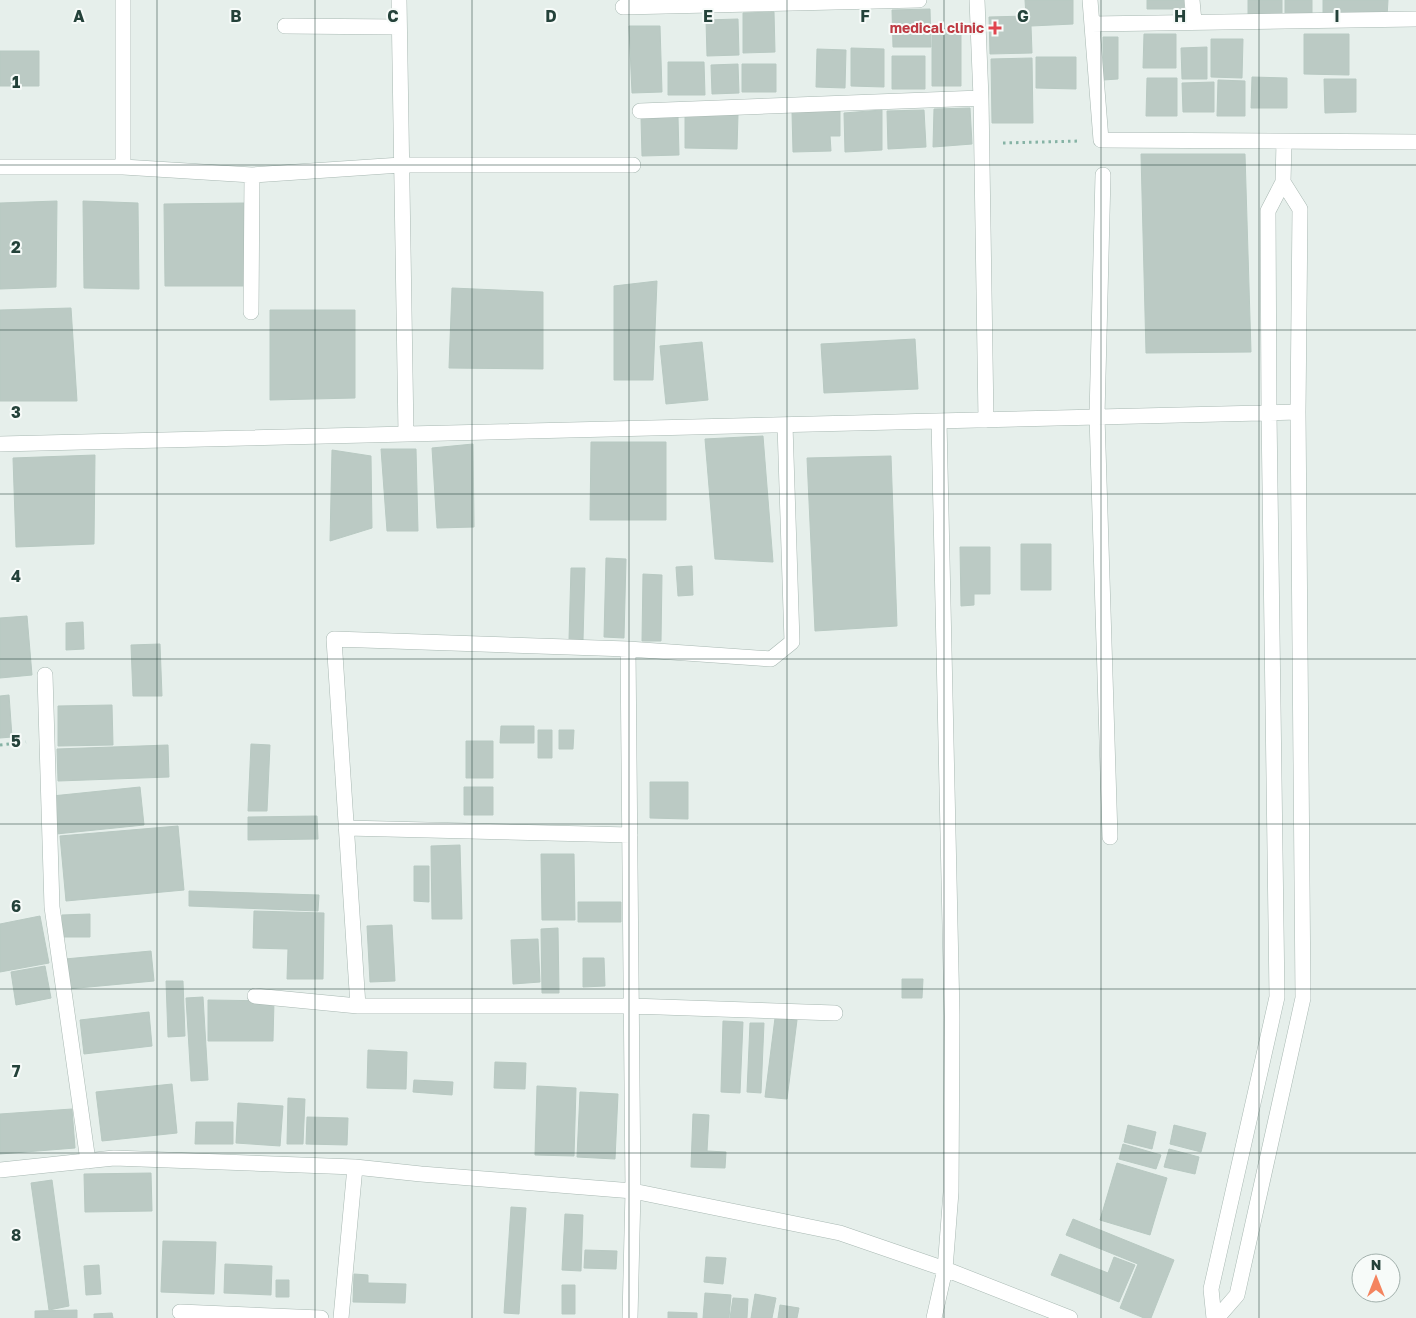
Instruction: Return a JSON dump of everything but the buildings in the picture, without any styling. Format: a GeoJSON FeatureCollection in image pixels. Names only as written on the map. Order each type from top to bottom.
{"type":"FeatureCollection","features":[{"type":"Feature","properties":{"kind":"street"},"geometry":{"type":"LineString","coordinates":[[123,167],[124,0]]}},
{"type":"Feature","properties":{"kind":"street"},"geometry":{"type":"LineString","coordinates":[[399,0],[406,434]]}},
{"type":"Feature","properties":{"kind":"street"},"geometry":{"type":"LineString","coordinates":[[623,7],[731,2],[919,0]]}},
{"type":"Feature","properties":{"kind":"street"},"geometry":{"type":"LineString","coordinates":[[977,0],[982,143],[986,420]]}},
{"type":"Feature","properties":{"kind":"street"},"geometry":{"type":"LineString","coordinates":[[1090,0],[1100,140],[1416,142]]}},
{"type":"Feature","properties":{"kind":"street"},"geometry":{"type":"LineString","coordinates":[[1192,0],[1194,22]]}},
{"type":"Feature","properties":{"kind":"street"},"geometry":{"type":"LineString","coordinates":[[1092,24],[1416,19]]}},
{"type":"Feature","properties":{"kind":"street"},"geometry":{"type":"LineString","coordinates":[[285,26],[399,27]]}},
{"type":"Feature","properties":{"kind":"street"},"geometry":{"type":"LineString","coordinates":[[640,111],[981,98]]}},
{"type":"Feature","properties":{"kind":"street"},"geometry":{"type":"LineString","coordinates":[[1216,1318],[1211,1289],[1277,997],[1268,211],[1283,182],[1284,142]]}},
{"type":"Feature","properties":{"kind":"street"},"geometry":{"type":"LineString","coordinates":[[0,167],[123,167],[252,175],[401,166],[633,165]]}},
{"type":"Feature","properties":{"kind":"street"},"geometry":{"type":"LineString","coordinates":[[251,312],[252,175]]}},
{"type":"Feature","properties":{"kind":"street"},"geometry":{"type":"LineString","coordinates":[[1103,175],[1097,416],[1110,837]]}},
{"type":"Feature","properties":{"kind":"street"},"geometry":{"type":"LineString","coordinates":[[1216,1318],[1237,1294],[1303,998],[1298,412],[1300,209],[1283,182]]}},
{"type":"Feature","properties":{"kind":"street"},"geometry":{"type":"LineString","coordinates":[[0,444],[1298,412]]}},
{"type":"Feature","properties":{"kind":"street"},"geometry":{"type":"LineString","coordinates":[[934,1318],[946,1268],[951,1192],[952,1016],[939,421]]}},
{"type":"Feature","properties":{"kind":"street"},"geometry":{"type":"LineString","coordinates":[[358,1006],[334,639],[628,649],[771,659],[792,642],[785,425]]}},
{"type":"Feature","properties":{"kind":"street"},"geometry":{"type":"LineString","coordinates":[[628,649],[633,1191],[630,1318]]}},
{"type":"Feature","properties":{"kind":"street"},"geometry":{"type":"LineString","coordinates":[[45,675],[52,907],[88,1161]]}},
{"type":"Feature","properties":{"kind":"street"},"geometry":{"type":"LineString","coordinates":[[346,828],[630,835]]}},
{"type":"Feature","properties":{"kind":"street"},"geometry":{"type":"LineString","coordinates":[[255,996],[358,1006],[631,1006],[835,1013]]}},
{"type":"Feature","properties":{"kind":"street"},"geometry":{"type":"LineString","coordinates":[[0,1170],[114,1158],[354,1167],[633,1191],[840,1233],[946,1268],[1070,1318]]}},
{"type":"Feature","properties":{"kind":"street"},"geometry":{"type":"LineString","coordinates":[[341,1318],[354,1167]]}},
{"type":"Feature","properties":{"kind":"street"},"geometry":{"type":"LineString","coordinates":[[180,1312],[321,1318]]}},
{"type":"Feature","properties":{"kind":"path"},"geometry":{"type":"LineString","coordinates":[[982,143],[1100,140]]}},
{"type":"Feature","properties":{"kind":"path"},"geometry":{"type":"LineString","coordinates":[[0,745],[46,740]]}},
{"type":"Feature","properties":{"kind":"place","name":"medical clinic"},"geometry":{"type":"Point","coordinates":[995,28]}}]}
